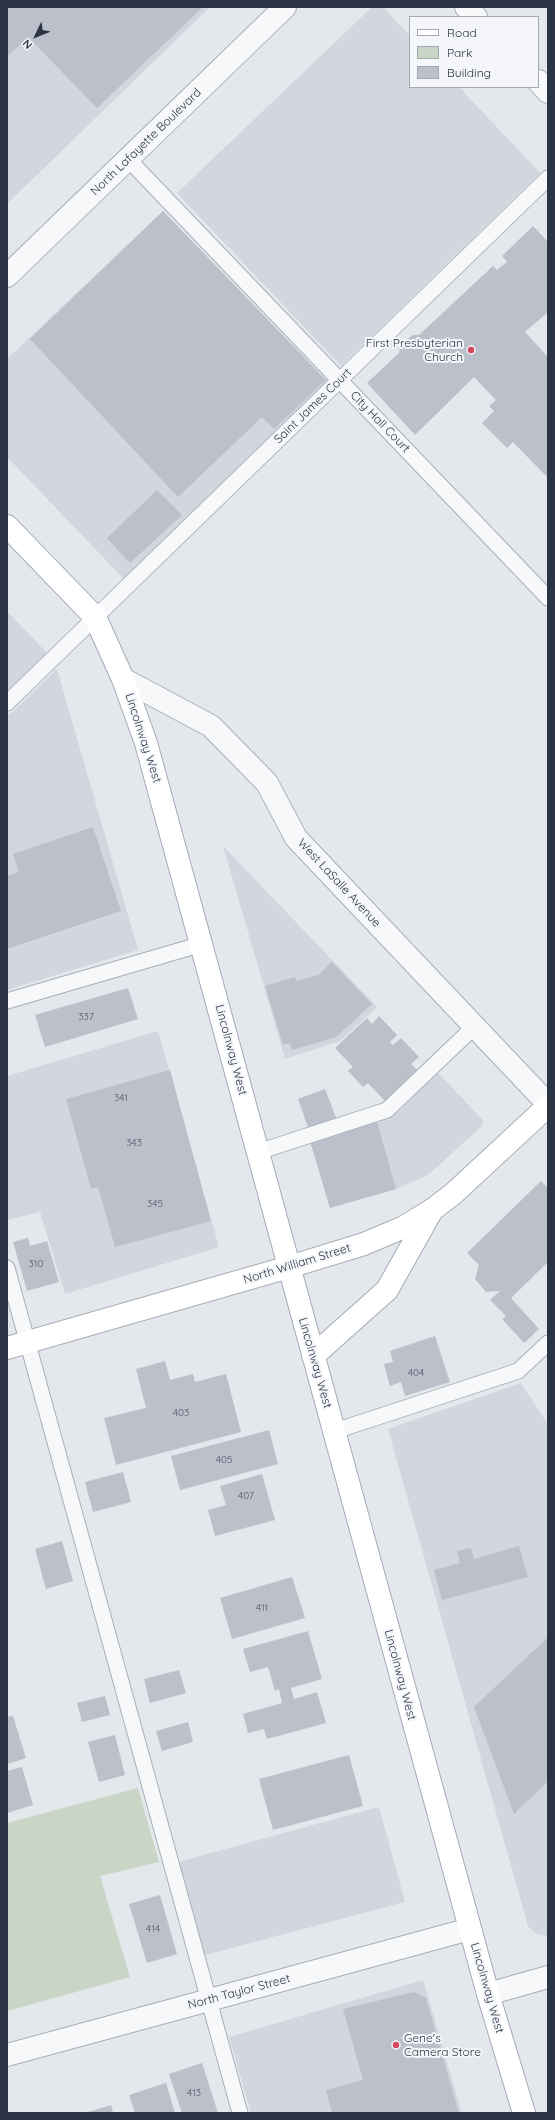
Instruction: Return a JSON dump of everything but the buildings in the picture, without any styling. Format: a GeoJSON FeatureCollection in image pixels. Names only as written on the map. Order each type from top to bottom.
{"type":"FeatureCollection","features":[{"type":"Feature","properties":{"kind":"main road"},"geometry":{"type":"LineString","coordinates":[[7,526],[95,616]]}},
{"type":"Feature","properties":{"kind":"main road","name":"Lincolnway West"},"geometry":{"type":"LineString","coordinates":[[95,616],[123,679],[146,742],[470,1929],[524,2113]]}},
{"type":"Feature","properties":{"kind":"main road","name":"North William Street"},"geometry":{"type":"LineString","coordinates":[[17,1346],[364,1244],[404,1227],[432,1210],[548,1105]]}},
{"type":"Feature","properties":{"kind":"main road"},"geometry":{"type":"LineString","coordinates":[[313,1356],[387,1290],[432,1210]]}},
{"type":"Feature","properties":{"kind":"street","name":"North Lafayette Boulevard"},"geometry":{"type":"LineString","coordinates":[[7,276],[285,7]]}},
{"type":"Feature","properties":{"kind":"street"},"geometry":{"type":"LineString","coordinates":[[466,7],[475,16]]}},
{"type":"Feature","properties":{"kind":"street"},"geometry":{"type":"LineString","coordinates":[[539,82],[548,92]]}},
{"type":"Feature","properties":{"kind":"street","name":"West LaSalle Avenue"},"geometry":{"type":"LineString","coordinates":[[123,679],[211,726],[267,783],[296,838],[548,1105]]}},
{"type":"Feature","properties":{"kind":"street","name":"North Taylor Street"},"geometry":{"type":"LineString","coordinates":[[7,2055],[470,1929]]}},
{"type":"Feature","properties":{"kind":"street"},"geometry":{"type":"LineString","coordinates":[[488,1994],[548,1977]]}},
{"type":"Feature","properties":{"kind":"lane","name":"City Hall Court"},"geometry":{"type":"LineString","coordinates":[[128,159],[548,598]]}},
{"type":"Feature","properties":{"kind":"lane","name":"Saint James Court"},"geometry":{"type":"LineString","coordinates":[[7,703],[548,178]]}},
{"type":"Feature","properties":{"kind":"lane"},"geometry":{"type":"LineString","coordinates":[[7,1001],[202,944]]}},
{"type":"Feature","properties":{"kind":"lane"},"geometry":{"type":"LineString","coordinates":[[258,1152],[387,1110],[475,1026]]}},
{"type":"Feature","properties":{"kind":"lane"},"geometry":{"type":"LineString","coordinates":[[7,1268],[17,1346],[48,1415],[159,1824],[210,2000],[240,2113]]}},
{"type":"Feature","properties":{"kind":"lane"},"geometry":{"type":"LineString","coordinates":[[334,1431],[518,1371],[548,1343]]}},
{"type":"Feature","properties":{"kind":"shaded area"},"geometry":{"type":"Polygon","coordinates":[[[7,7],[210,7],[7,204],[7,7]]]}},
{"type":"Feature","properties":{"kind":"shaded area"},"geometry":{"type":"Polygon","coordinates":[[[372,7],[383,7],[409,35],[409,88],[460,88],[540,173],[341,366],[177,193],[372,7]]]}},
{"type":"Feature","properties":{"kind":"shaded area"},"geometry":{"type":"Polygon","coordinates":[[[163,211],[329,383],[124,579],[7,457],[7,359],[163,211]]]}},
{"type":"Feature","properties":{"kind":"shaded area"},"geometry":{"type":"Polygon","coordinates":[[[7,611],[48,654],[7,693],[7,611]]]}},
{"type":"Feature","properties":{"kind":"shaded area"},"geometry":{"type":"Polygon","coordinates":[[[57,669],[138,950],[7,990],[7,717],[57,669]]]}},
{"type":"Feature","properties":{"kind":"shaded area"},"geometry":{"type":"Polygon","coordinates":[[[223,846],[377,1007],[340,1041],[285,1059],[223,846]]]}},
{"type":"Feature","properties":{"kind":"shaded area"},"geometry":{"type":"Polygon","coordinates":[[[158,1031],[219,1247],[65,1294],[40,1212],[7,1220],[7,1076],[158,1031]]]}},
{"type":"Feature","properties":{"kind":"shaded area"},"geometry":{"type":"Polygon","coordinates":[[[438,1073],[483,1120],[482,1126],[428,1175],[396,1189],[330,1208],[310,1141],[377,1122],[396,1114],[438,1073]]]}},
{"type":"Feature","properties":{"kind":"shaded area"},"geometry":{"type":"Polygon","coordinates":[[[521,1383],[548,1424],[548,1936],[536,1934],[528,1926],[388,1429],[521,1383]]]}},
{"type":"Feature","properties":{"kind":"shaded area"},"geometry":{"type":"Polygon","coordinates":[[[379,1807],[405,1902],[205,1955],[178,1862],[379,1807]]]}},
{"type":"Feature","properties":{"kind":"shaded area"},"geometry":{"type":"Polygon","coordinates":[[[423,1980],[462,2113],[251,2113],[229,2037],[423,1980]]]}},
{"type":"Feature","properties":{"kind":"green space"},"geometry":{"type":"Polygon","coordinates":[[[138,1788],[159,1862],[100,1876],[130,1977],[7,2011],[7,1823],[138,1788]]]}},
{"type":"Feature","properties":{"kind":"place","name":"First Presbyterian Church"},"geometry":{"type":"Point","coordinates":[471,350]}},
{"type":"Feature","properties":{"kind":"place","name":"Gene's Camera Store"},"geometry":{"type":"Point","coordinates":[396,2045]}}]}
